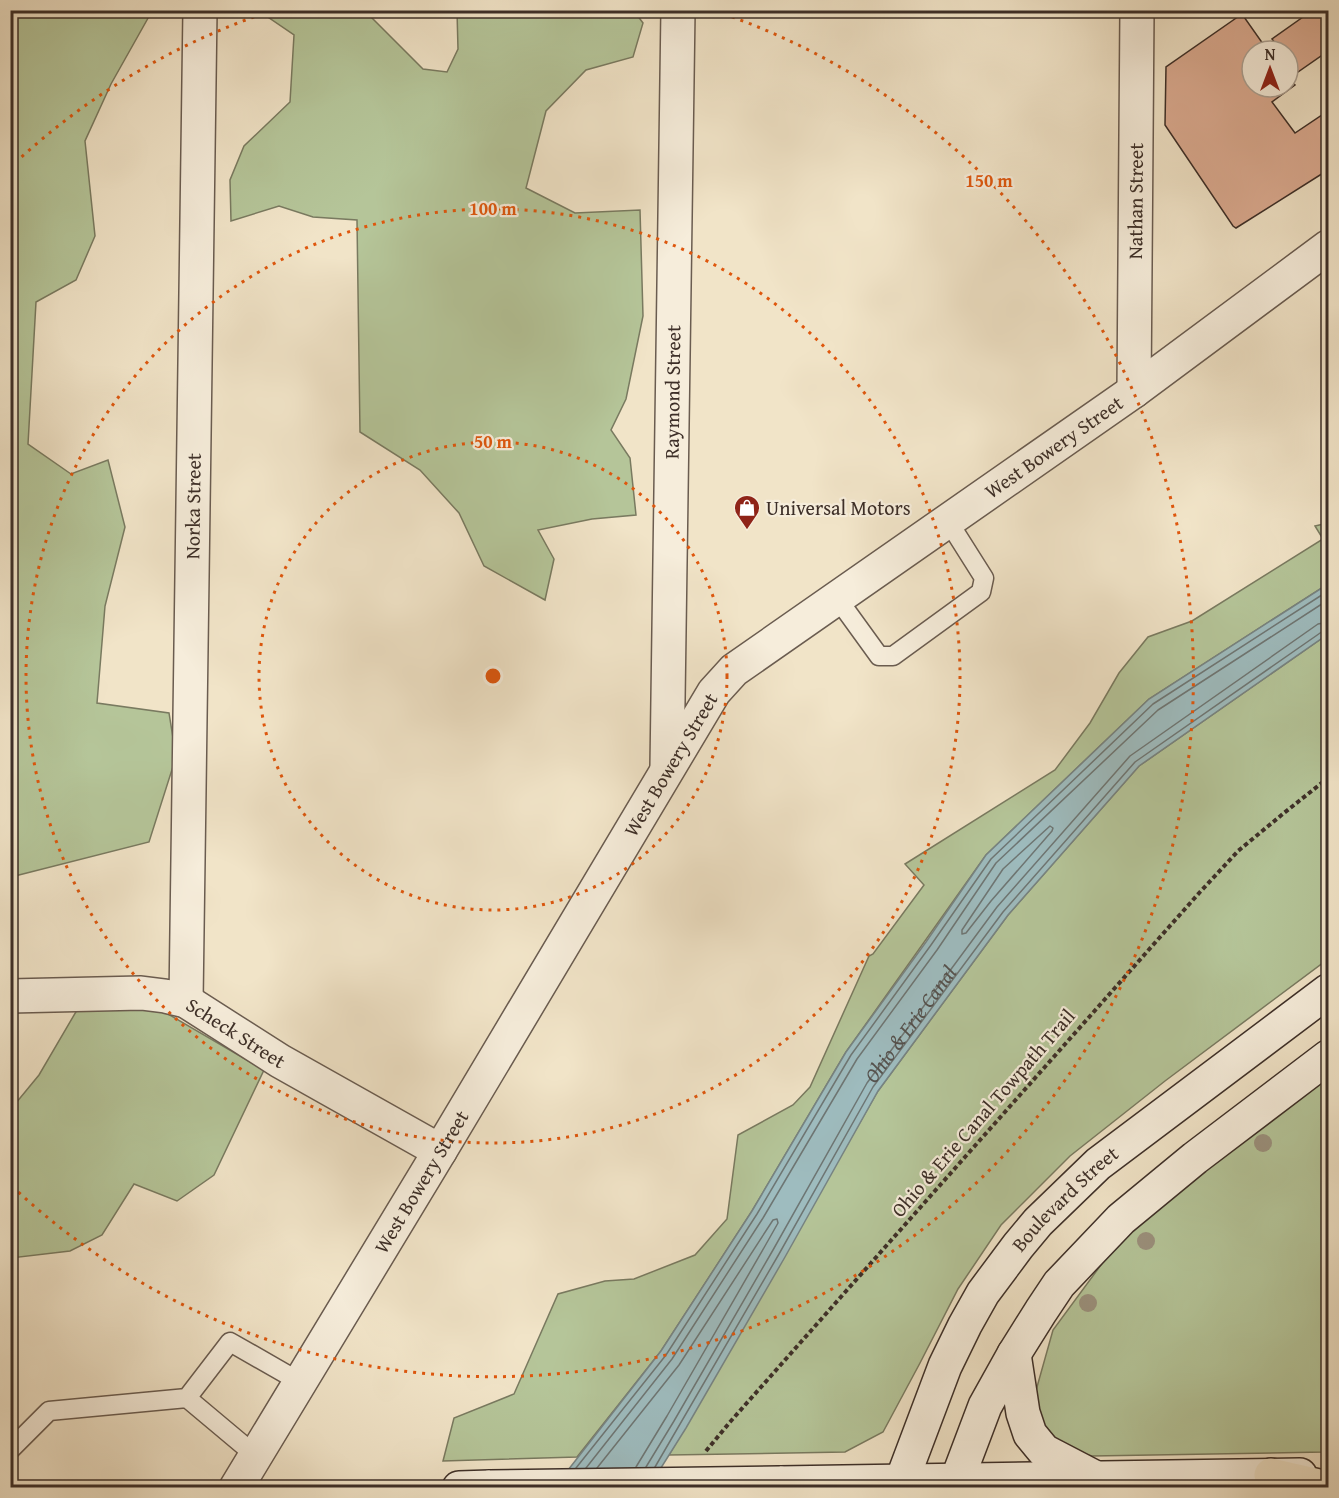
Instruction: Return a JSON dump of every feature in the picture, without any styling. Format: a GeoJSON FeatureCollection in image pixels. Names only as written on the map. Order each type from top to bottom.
{"type":"FeatureCollection","features":[{"type":"Feature","properties":{"kind":"highway"},"geometry":{"type":"LineString","coordinates":[[1271,1475],[1328,1488]]}},
{"type":"Feature","properties":{"kind":"street","name":"Norka Street"},"geometry":{"type":"LineString","coordinates":[[186,1001],[200,10]]}},
{"type":"Feature","properties":{"kind":"street","name":"Raymond Street"},"geometry":{"type":"LineString","coordinates":[[667,773],[678,10]]}},
{"type":"Feature","properties":{"kind":"street","name":"Nathan Street"},"geometry":{"type":"LineString","coordinates":[[1134,392],[1137,10]]}},
{"type":"Feature","properties":{"kind":"street","name":"West Bowery Street"},"geometry":{"type":"LineString","coordinates":[[236,1488],[714,692],[734,670],[1134,392],[1329,247]]}},
{"type":"Feature","properties":{"kind":"street","name":"Boulevard Street"},"geometry":{"type":"LineString","coordinates":[[900,1484],[945,1366],[965,1324],[983,1293],[1038,1222],[1098,1164],[1329,991]]}},
{"type":"Feature","properties":{"kind":"street","name":"Scheck Street"},"geometry":{"type":"LineString","coordinates":[[10,996],[141,993],[186,1001],[280,1060],[440,1151]]}},
{"type":"Feature","properties":{"kind":"street"},"geometry":{"type":"LineString","coordinates":[[955,1484],[985,1406],[1014,1354],[1059,1284],[1121,1219],[1195,1158],[1329,1057]]}},
{"type":"Feature","properties":{"kind":"street"},"geometry":{"type":"LineString","coordinates":[[1014,1354],[1023,1413],[1030,1434],[1044,1451],[1096,1479]]}},
{"type":"Feature","properties":{"kind":"street"},"geometry":{"type":"LineString","coordinates":[[459,1488],[780,1483],[955,1484],[1329,1475]]}},
{"type":"Feature","properties":{"kind":"lane"},"geometry":{"type":"LineString","coordinates":[[837,598],[879,656],[893,656],[981,592],[984,578],[948,521]]}},
{"type":"Feature","properties":{"kind":"lane"},"geometry":{"type":"LineString","coordinates":[[187,1398],[230,1342],[300,1382]]}},
{"type":"Feature","properties":{"kind":"lane"},"geometry":{"type":"LineString","coordinates":[[10,1450],[49,1411],[187,1398],[255,1455]]}},
{"type":"Feature","properties":{"kind":"path","name":"Ohio & Erie Canal Towpath Trail"},"geometry":{"type":"LineString","coordinates":[[703,1454],[1200,892],[1238,851],[1329,778]]}},
{"type":"Feature","properties":{"kind":"green space"},"geometry":{"type":"Polygon","coordinates":[[[11,11],[152,11],[111,84],[85,141],[95,236],[76,280],[36,302],[28,444],[71,474],[108,460],[125,527],[105,606],[97,703],[169,713],[176,757],[149,842],[11,877],[11,11]]]}},
{"type":"Feature","properties":{"kind":"green space"},"geometry":{"type":"Polygon","coordinates":[[[259,11],[365,11],[423,69],[447,72],[458,49],[457,11],[634,11],[643,23],[633,57],[586,70],[546,111],[526,188],[575,213],[640,210],[643,316],[626,399],[611,430],[630,458],[636,515],[592,519],[538,530],[554,559],[545,600],[484,566],[459,513],[420,470],[360,432],[357,220],[313,217],[279,206],[231,221],[230,180],[244,146],[290,102],[294,35],[259,11]]]}},
{"type":"Feature","properties":{"kind":"green space"},"geometry":{"type":"Polygon","coordinates":[[[1328,523],[1328,584],[1149,699],[986,855],[846,1052],[752,1211],[661,1351],[577,1457],[443,1461],[454,1418],[514,1394],[558,1294],[605,1281],[634,1279],[695,1255],[727,1219],[738,1135],[793,1105],[810,1087],[869,956],[873,954],[924,885],[905,864],[1055,770],[1090,723],[1119,673],[1148,637],[1192,621],[1323,539],[1315,526],[1328,523]]]}},
{"type":"Feature","properties":{"kind":"green space"},"geometry":{"type":"Polygon","coordinates":[[[1328,634],[1328,959],[1165,1081],[1070,1156],[1001,1225],[958,1289],[883,1432],[845,1452],[669,1455],[878,1091],[1008,915],[1139,766],[1328,634]]]}},
{"type":"Feature","properties":{"kind":"green space"},"geometry":{"type":"Polygon","coordinates":[[[156,1007],[264,1070],[214,1175],[177,1201],[134,1184],[102,1235],[70,1251],[11,1258],[11,1109],[39,1075],[77,1010],[156,1007]]]}},
{"type":"Feature","properties":{"kind":"green space"},"geometry":{"type":"Polygon","coordinates":[[[1328,1077],[1328,1449],[1324,1452],[1092,1456],[1068,1450],[1047,1439],[1036,1419],[1035,1394],[1053,1330],[1112,1250],[1178,1189],[1328,1077]]]}},
{"type":"Feature","properties":{"kind":"water","name":"Ohio & Erie Canal"},"geometry":{"type":"Polygon","coordinates":[[[1328,584],[1328,634],[1139,766],[1008,915],[878,1091],[785,1257],[686,1428],[649,1487],[554,1488],[661,1351],[752,1211],[846,1052],[986,855],[1149,699],[1328,584]]]}},
{"type":"Feature","properties":{"kind":"building"},"geometry":{"type":"Polygon","coordinates":[[[1313,10],[1320,10],[1328,12],[1328,51],[1300,71],[1300,39],[1272,39],[1313,10]]]}},
{"type":"Feature","properties":{"kind":"building"},"geometry":{"type":"Polygon","coordinates":[[[1242,14],[1260,39],[1240,39],[1240,99],[1276,99],[1272,102],[1295,133],[1328,111],[1328,170],[1236,228],[1165,125],[1166,67],[1242,14]]]}},
{"type":"Feature","properties":{"kind":"place","name":"Universal Motors"},"geometry":{"type":"Point","coordinates":[747,531]}}]}
